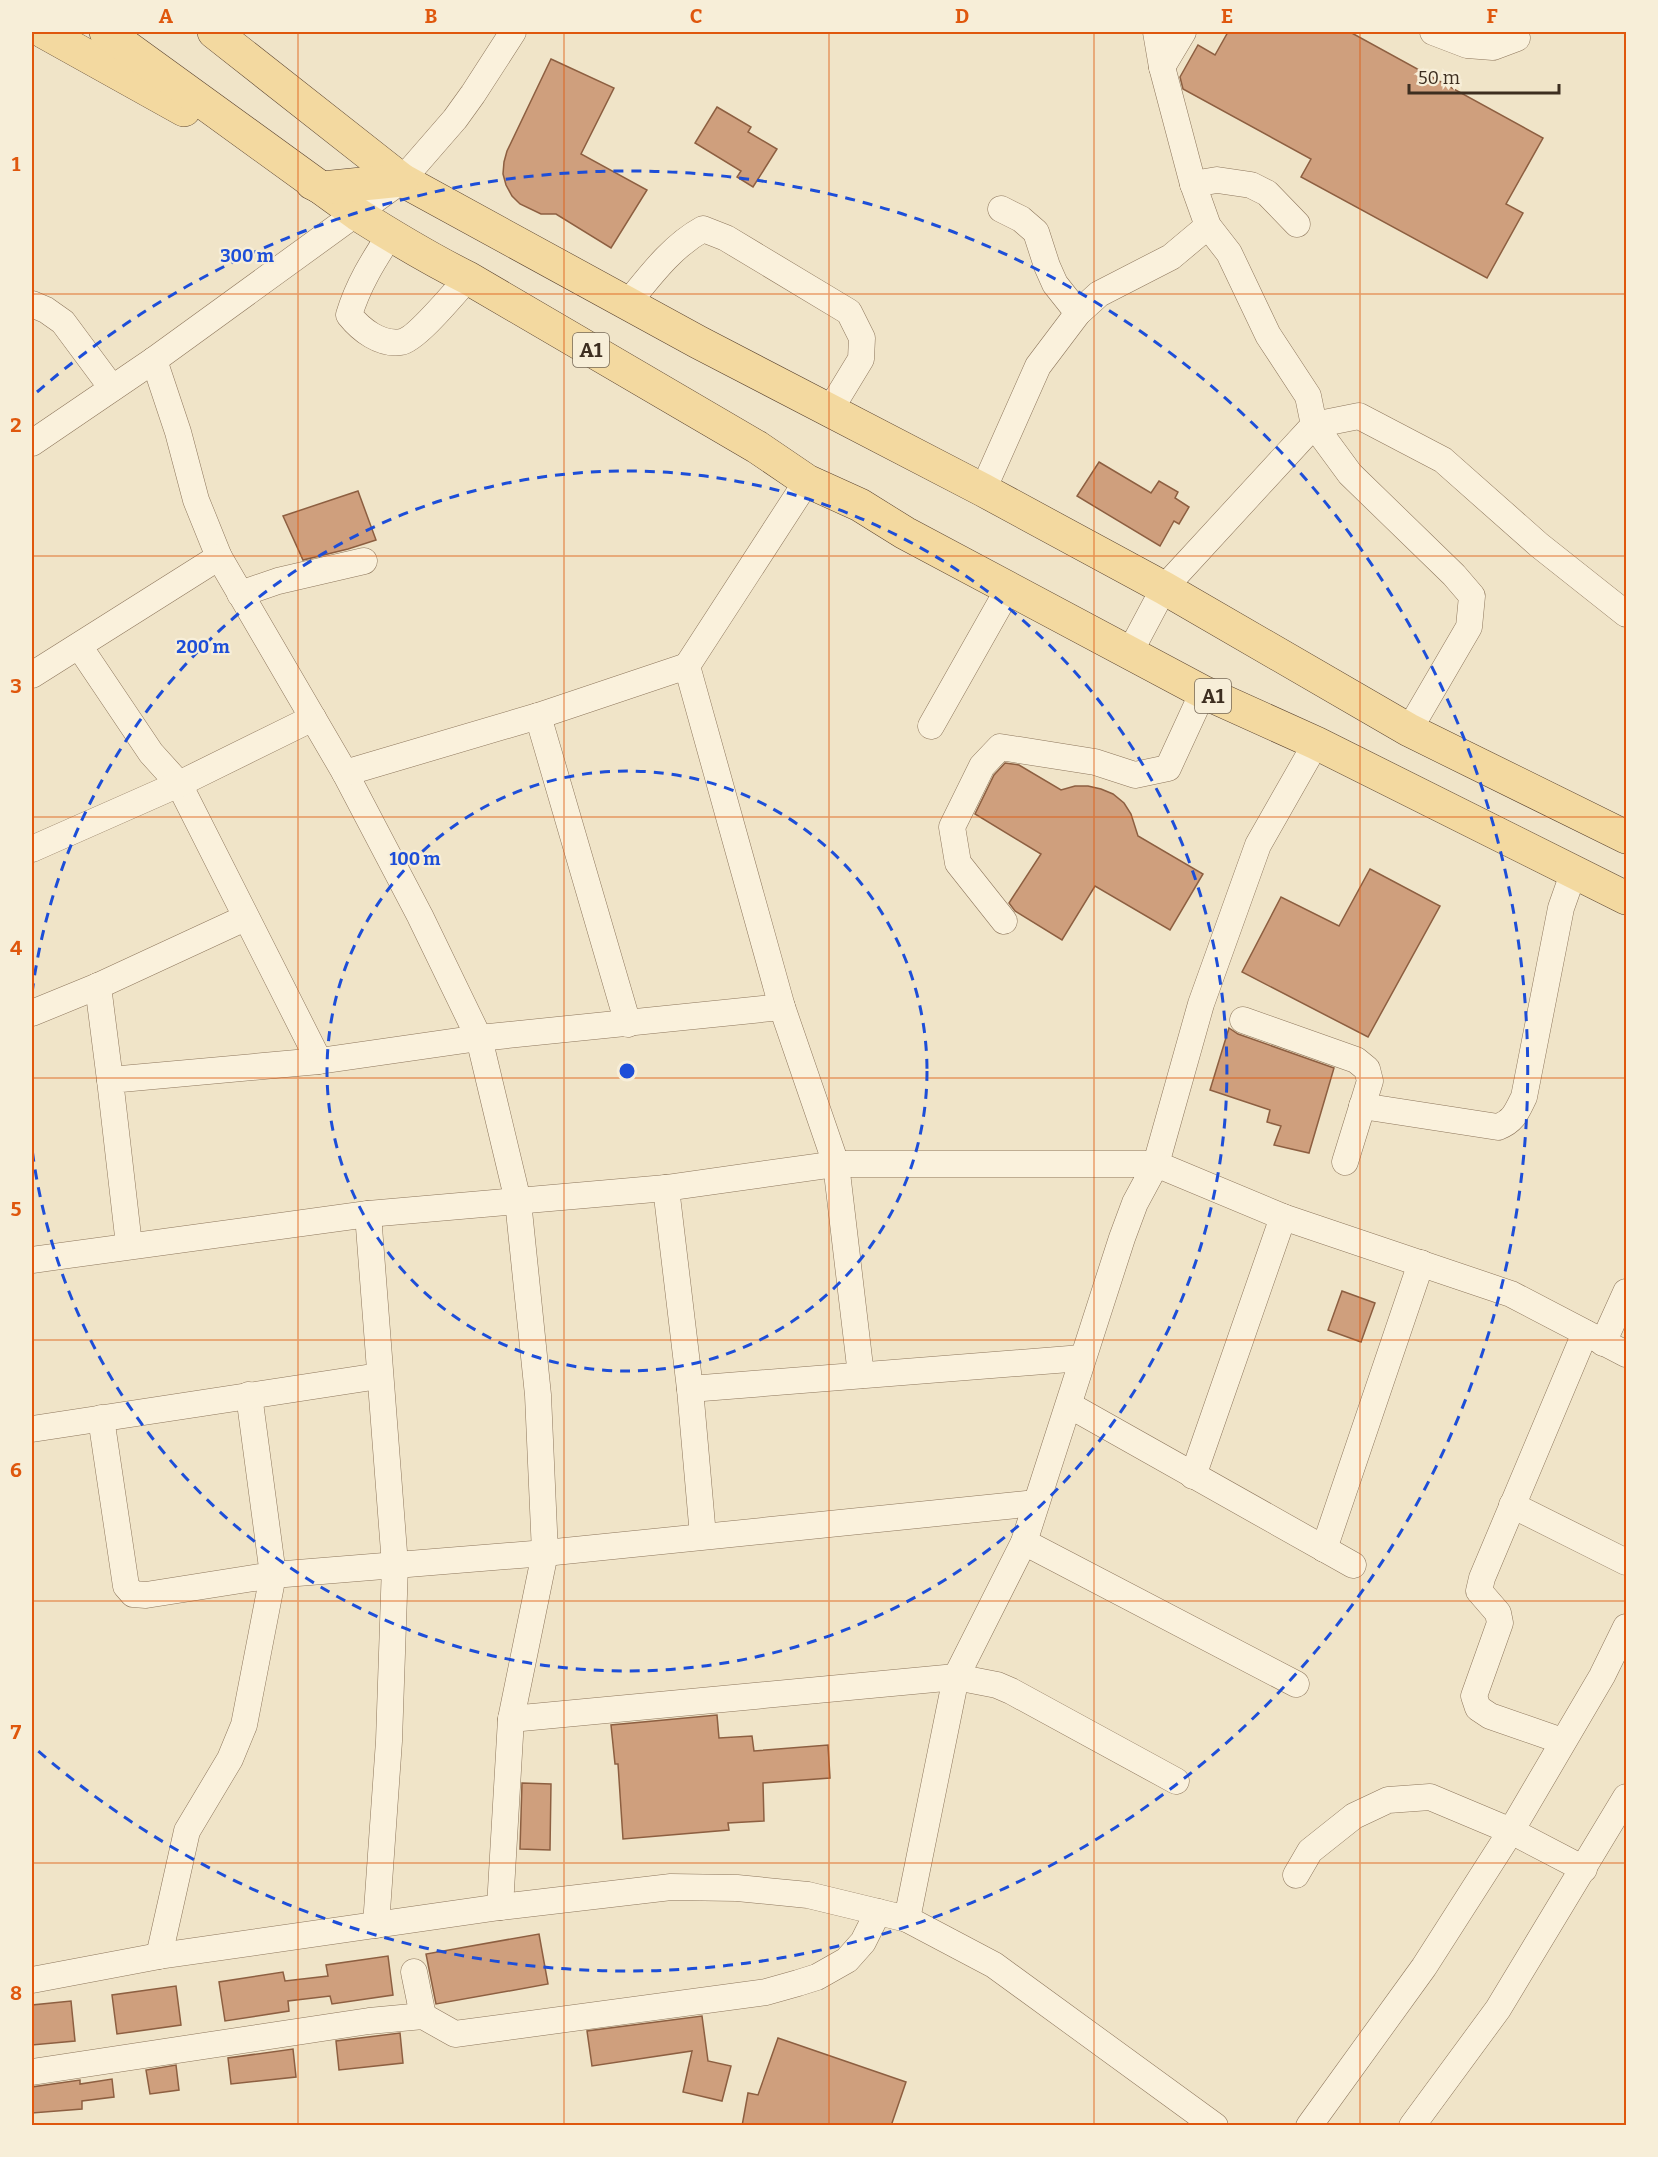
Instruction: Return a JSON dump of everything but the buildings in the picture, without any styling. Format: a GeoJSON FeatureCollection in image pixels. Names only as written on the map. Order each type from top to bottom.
{"type":"FeatureCollection","features":[{"type":"Feature","properties":{"kind":"main road"},"geometry":{"type":"LineString","coordinates":[[44,32],[322,188],[402,180]]}},
{"type":"Feature","properties":{"kind":"main road","name":"A1"},"geometry":{"type":"LineString","coordinates":[[106,32],[357,214],[423,256],[468,278],[757,447],[807,482],[860,505],[904,532],[1203,692],[1316,743],[1626,898]]}},
{"type":"Feature","properties":{"kind":"main road"},"geometry":{"type":"LineString","coordinates":[[214,32],[402,180],[627,303],[1164,588],[1409,730],[1626,837]]}},
{"type":"Feature","properties":{"kind":"street"},"geometry":{"type":"LineString","coordinates":[[32,442],[154,360],[402,180],[473,94],[513,32]]}},
{"type":"Feature","properties":{"kind":"street"},"geometry":{"type":"LineString","coordinates":[[1156,32],[1162,67],[1193,184],[1208,226],[1229,253],[1268,336],[1308,396],[1314,425],[1350,474],[1454,575],[1472,596],[1469,627],[1409,730]]}},
{"type":"Feature","properties":{"kind":"street"},"geometry":{"type":"LineString","coordinates":[[1162,67],[1183,32]]}},
{"type":"Feature","properties":{"kind":"street"},"geometry":{"type":"LineString","coordinates":[[1433,32],[1467,45],[1493,47],[1517,38]]}},
{"type":"Feature","properties":{"kind":"street"},"geometry":{"type":"LineString","coordinates":[[1193,184],[1217,180],[1251,186],[1267,193],[1297,224]]}},
{"type":"Feature","properties":{"kind":"street"},"geometry":{"type":"LineString","coordinates":[[1001,209],[1021,219],[1036,232],[1055,284],[1078,313]]}},
{"type":"Feature","properties":{"kind":"street"},"geometry":{"type":"LineString","coordinates":[[982,490],[1038,366],[1078,313],[1099,294],[1171,258],[1208,226]]}},
{"type":"Feature","properties":{"kind":"street"},"geometry":{"type":"LineString","coordinates":[[627,303],[662,262],[690,236],[703,229],[726,238],[849,312],[862,338],[861,359],[830,410]]}},
{"type":"Feature","properties":{"kind":"street"},"geometry":{"type":"LineString","coordinates":[[390,235],[366,272],[349,315],[360,328],[381,340],[402,342],[417,332],[468,278]]}},
{"type":"Feature","properties":{"kind":"street"},"geometry":{"type":"LineString","coordinates":[[32,304],[46,310],[63,322],[112,388]]}},
{"type":"Feature","properties":{"kind":"street"},"geometry":{"type":"LineString","coordinates":[[154,360],[178,432],[196,500],[219,557],[345,773],[420,916],[479,1038],[518,1201],[538,1395],[545,1553],[511,1719],[500,1907]]}},
{"type":"Feature","properties":{"kind":"street"},"geometry":{"type":"LineString","coordinates":[[1130,652],[1164,588],[1314,425],[1359,416],[1443,460],[1539,545],[1626,614]]}},
{"type":"Feature","properties":{"kind":"street"},"geometry":{"type":"LineString","coordinates":[[345,773],[538,716],[687,666],[807,482]]}},
{"type":"Feature","properties":{"kind":"street"},"geometry":{"type":"LineString","coordinates":[[32,675],[219,557]]}},
{"type":"Feature","properties":{"kind":"street"},"geometry":{"type":"LineString","coordinates":[[240,594],[278,581],[364,561]]}},
{"type":"Feature","properties":{"kind":"street"},"geometry":{"type":"LineString","coordinates":[[931,726],[1009,588]]}},
{"type":"Feature","properties":{"kind":"street"},"geometry":{"type":"LineString","coordinates":[[79,646],[151,753],[179,783],[319,1061]]}},
{"type":"Feature","properties":{"kind":"street"},"geometry":{"type":"LineString","coordinates":[[687,666],[782,1007],[836,1164],[861,1375]]}},
{"type":"Feature","properties":{"kind":"street"},"geometry":{"type":"LineString","coordinates":[[1004,921],[958,863],[952,827],[982,766],[1000,747],[1095,762],[1135,775],[1168,768],[1203,692]]}},
{"type":"Feature","properties":{"kind":"street"},"geometry":{"type":"LineString","coordinates":[[538,716],[628,1024]]}},
{"type":"Feature","properties":{"kind":"street"},"geometry":{"type":"LineString","coordinates":[[32,849],[179,783],[313,718]]}},
{"type":"Feature","properties":{"kind":"street"},"geometry":{"type":"LineString","coordinates":[[907,1919],[956,1677],[1024,1542],[1122,1238],[1136,1203],[1156,1164],[1201,1004],[1258,845],[1316,743]]}},
{"type":"Feature","properties":{"kind":"street"},"geometry":{"type":"LineString","coordinates":[[1362,1106],[1498,1127],[1510,1123],[1524,1097],[1561,908],[1574,871]]}},
{"type":"Feature","properties":{"kind":"street"},"geometry":{"type":"LineString","coordinates":[[32,1013],[98,986],[245,918]]}},
{"type":"Feature","properties":{"kind":"street"},"geometry":{"type":"LineString","coordinates":[[98,986],[129,1245]]}},
{"type":"Feature","properties":{"kind":"street"},"geometry":{"type":"LineString","coordinates":[[110,1080],[319,1061],[479,1038],[782,1007]]}},
{"type":"Feature","properties":{"kind":"street"},"geometry":{"type":"LineString","coordinates":[[1243,1020],[1356,1060],[1366,1069],[1370,1081],[1345,1162]]}},
{"type":"Feature","properties":{"kind":"street"},"geometry":{"type":"LineString","coordinates":[[32,1260],[368,1214],[666,1188],[836,1164],[1156,1164],[1283,1217],[1511,1294],[1626,1354]]}},
{"type":"Feature","properties":{"kind":"street"},"geometry":{"type":"LineString","coordinates":[[666,1188],[690,1389],[703,1536]]}},
{"type":"Feature","properties":{"kind":"street"},"geometry":{"type":"LineString","coordinates":[[368,1214],[395,1565],[388,1741],[376,1925]]}},
{"type":"Feature","properties":{"kind":"street"},"geometry":{"type":"LineString","coordinates":[[1193,1476],[1283,1217]]}},
{"type":"Feature","properties":{"kind":"street"},"geometry":{"type":"LineString","coordinates":[[1324,1549],[1421,1263]]}},
{"type":"Feature","properties":{"kind":"street"},"geometry":{"type":"LineString","coordinates":[[1562,1741],[1490,1716],[1478,1708],[1474,1696],[1500,1623],[1498,1613],[1479,1591],[1482,1578],[1512,1505],[1594,1338],[1626,1292]]}},
{"type":"Feature","properties":{"kind":"street"},"geometry":{"type":"LineString","coordinates":[[690,1389],[1082,1358]]}},
{"type":"Feature","properties":{"kind":"street"},"geometry":{"type":"LineString","coordinates":[[32,1429],[379,1376]]}},
{"type":"Feature","properties":{"kind":"street"},"geometry":{"type":"LineString","coordinates":[[159,1956],[187,1831],[230,1759],[244,1725],[273,1575],[249,1395]]}},
{"type":"Feature","properties":{"kind":"street"},"geometry":{"type":"LineString","coordinates":[[1069,1405],[1353,1564]]}},
{"type":"Feature","properties":{"kind":"street"},"geometry":{"type":"LineString","coordinates":[[101,1418],[126,1586],[133,1594],[146,1595],[273,1575],[545,1553],[1036,1503]]}},
{"type":"Feature","properties":{"kind":"street"},"geometry":{"type":"LineString","coordinates":[[1512,1505],[1626,1562]]}},
{"type":"Feature","properties":{"kind":"street"},"geometry":{"type":"LineString","coordinates":[[1024,1542],[1296,1684]]}},
{"type":"Feature","properties":{"kind":"street"},"geometry":{"type":"LineString","coordinates":[[1309,2126],[1424,1967],[1511,1831],[1602,1676],[1626,1628]]}},
{"type":"Feature","properties":{"kind":"street"},"geometry":{"type":"LineString","coordinates":[[511,1719],[956,1677],[997,1685],[1011,1691],[1176,1781]]}},
{"type":"Feature","properties":{"kind":"street"},"geometry":{"type":"LineString","coordinates":[[1296,1875],[1310,1851],[1354,1816],[1388,1800],[1430,1797],[1511,1831],[1584,1869]]}},
{"type":"Feature","properties":{"kind":"street"},"geometry":{"type":"LineString","coordinates":[[1412,2126],[1498,2009],[1626,1797]]}},
{"type":"Feature","properties":{"kind":"street"},"geometry":{"type":"LineString","coordinates":[[32,1980],[159,1956],[500,1907],[671,1887],[737,1888],[808,1895],[907,1919],[994,1965],[1215,2126]]}},
{"type":"Feature","properties":{"kind":"street"},"geometry":{"type":"LineString","coordinates":[[32,2072],[316,2028],[423,2016],[455,2034],[766,1992],[817,1977],[847,1960],[863,1942],[878,1912]]}},
{"type":"Feature","properties":{"kind":"street"},"geometry":{"type":"LineString","coordinates":[[414,1972],[423,2016]]}}]}
